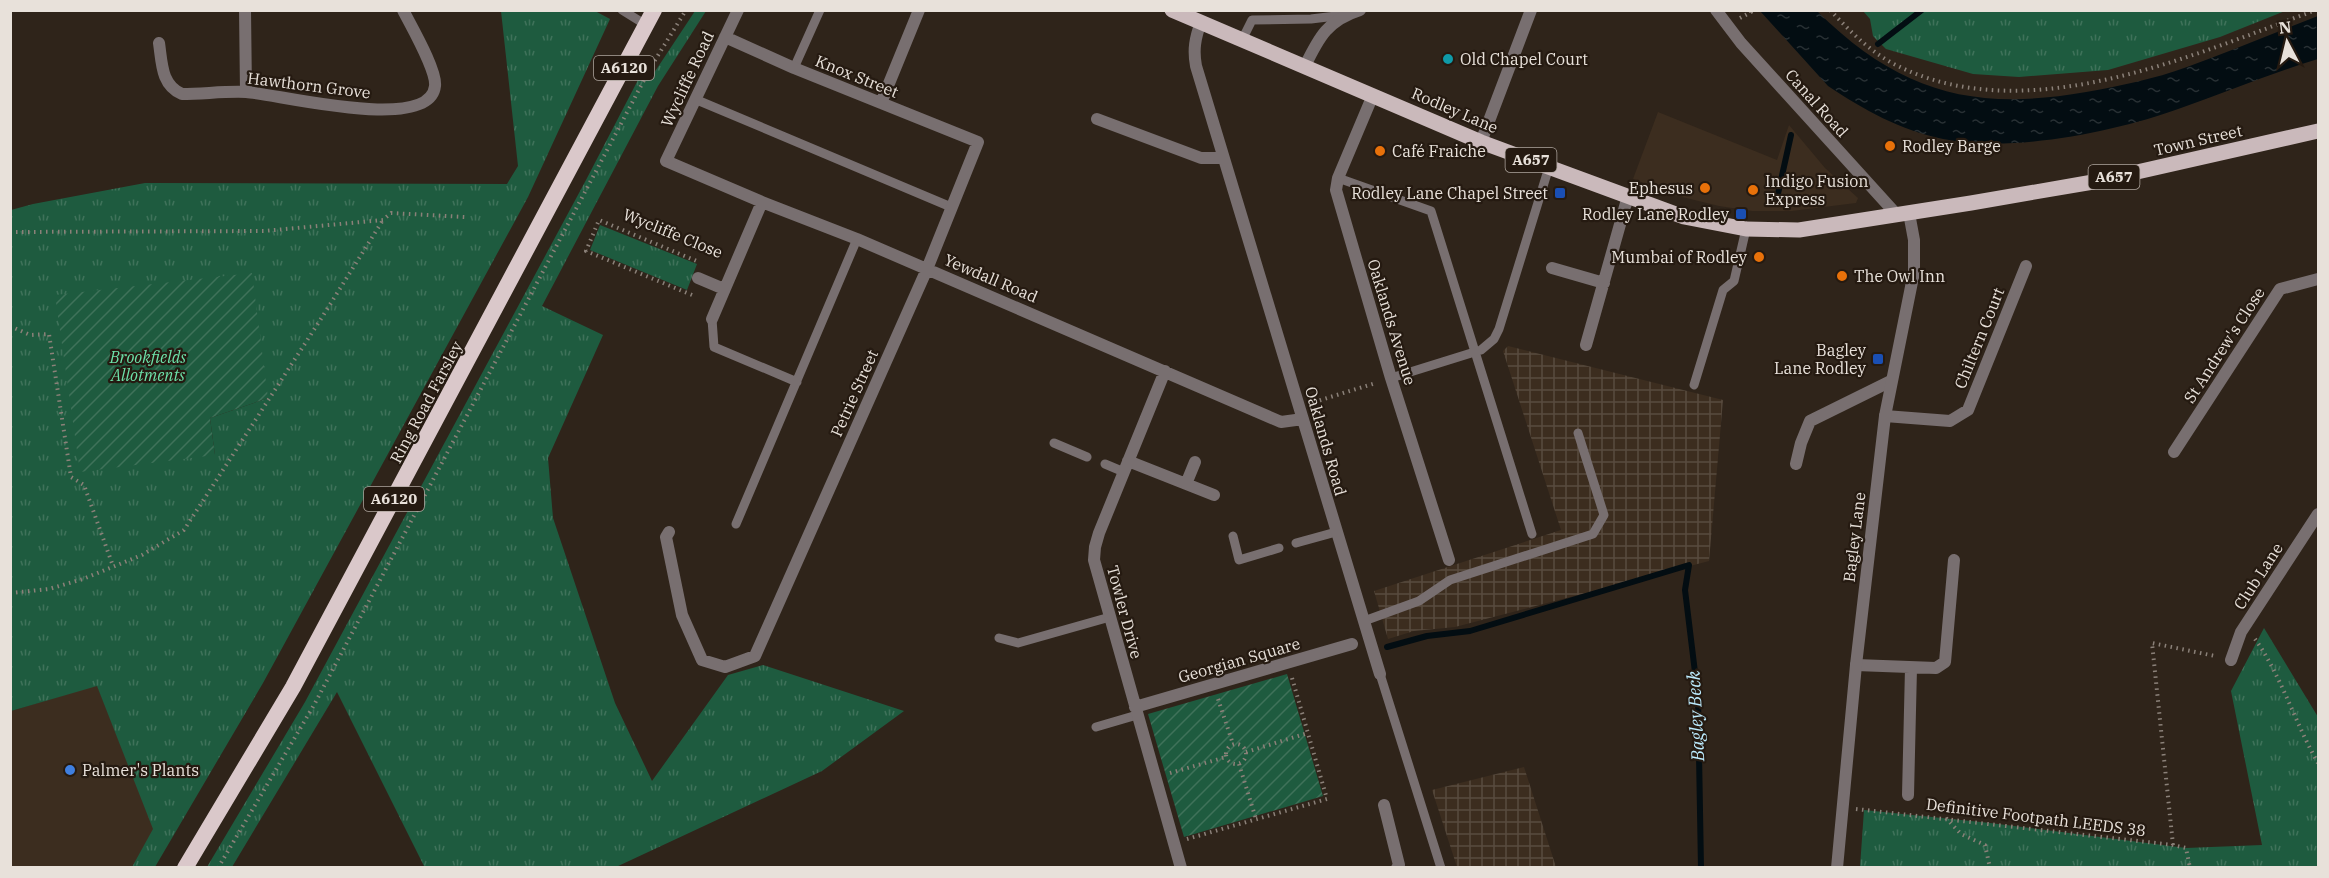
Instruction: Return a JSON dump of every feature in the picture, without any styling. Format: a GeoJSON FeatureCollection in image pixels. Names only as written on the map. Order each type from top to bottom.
{"type":"FeatureCollection","features":[{"type":"Feature","properties":{"kind":"highway","name":"Ring Road Farsley"},"geometry":{"type":"LineString","coordinates":[[185,867],[293,687],[650,18]]}},
{"type":"Feature","properties":{"kind":"main road","name":"Rodley Lane"},"geometry":{"type":"LineString","coordinates":[[1172,10],[1481,142],[1684,217],[1746,229],[1799,230],[1903,214]]}},
{"type":"Feature","properties":{"kind":"main road","name":"Town Street"},"geometry":{"type":"LineString","coordinates":[[1903,214],[2093,182],[2319,131]]}},
{"type":"Feature","properties":{"kind":"street"},"geometry":{"type":"LineString","coordinates":[[245,10],[246,92]]}},
{"type":"Feature","properties":{"kind":"street","name":"Hawthorn Grove"},"geometry":{"type":"LineString","coordinates":[[159,43],[164,76],[173,90],[182,94],[246,92],[356,109],[383,110],[413,107],[424,103],[431,96],[435,85],[433,75],[403,10]]}},
{"type":"Feature","properties":{"kind":"street","name":"Wycliffe Road"},"geometry":{"type":"LineString","coordinates":[[666,161],[738,10]]}},
{"type":"Feature","properties":{"kind":"street"},"geometry":{"type":"LineString","coordinates":[[881,103],[919,10]]}},
{"type":"Feature","properties":{"kind":"street"},"geometry":{"type":"LineString","coordinates":[[1305,66],[1317,39],[1329,26],[1346,15],[1360,10]]}},
{"type":"Feature","properties":{"kind":"street"},"geometry":{"type":"LineString","coordinates":[[1481,142],[1532,10]]}},
{"type":"Feature","properties":{"kind":"street","name":"Canal Road"},"geometry":{"type":"LineString","coordinates":[[1716,10],[1741,44],[1836,148],[1903,214]]}},
{"type":"Feature","properties":{"kind":"street","name":"Oaklands Road"},"geometry":{"type":"LineString","coordinates":[[1201,22],[1195,39],[1194,53],[1223,158],[1380,674]]}},
{"type":"Feature","properties":{"kind":"street","name":"Knox Street"},"geometry":{"type":"LineString","coordinates":[[725,37],[794,68],[978,142]]}},
{"type":"Feature","properties":{"kind":"street","name":"Oaklands Avenue"},"geometry":{"type":"LineString","coordinates":[[1373,95],[1338,178],[1336,190],[1391,378],[1449,560]]}},
{"type":"Feature","properties":{"kind":"street"},"geometry":{"type":"LineString","coordinates":[[1097,119],[1201,158],[1223,158]]}},
{"type":"Feature","properties":{"kind":"street","name":"Petrie Street"},"geometry":{"type":"LineString","coordinates":[[669,532],[666,537],[682,615],[702,660],[725,667],[755,656],[927,269],[978,142]]}},
{"type":"Feature","properties":{"kind":"street","name":"Yewdall Road"},"geometry":{"type":"LineString","coordinates":[[666,161],[762,202],[857,238],[1281,422],[1301,412]]}},
{"type":"Feature","properties":{"kind":"street"},"geometry":{"type":"LineString","coordinates":[[1586,345],[1628,196]]}},
{"type":"Feature","properties":{"kind":"street","name":"Wycliffe Close"},"geometry":{"type":"LineString","coordinates":[[712,319],[762,202]]}},
{"type":"Feature","properties":{"kind":"street","name":"Bagley Lane"},"geometry":{"type":"LineString","coordinates":[[1837,867],[1856,665],[1885,416],[1914,272],[1914,240],[1903,214]]}},
{"type":"Feature","properties":{"kind":"street","name":"Chiltern Court"},"geometry":{"type":"LineString","coordinates":[[1885,416],[1950,421],[1968,410],[2026,266]]}},
{"type":"Feature","properties":{"kind":"street"},"geometry":{"type":"LineString","coordinates":[[1552,268],[1604,283]]}},
{"type":"Feature","properties":{"kind":"street","name":"Wycliffe Close"},"geometry":{"type":"LineString","coordinates":[[698,278],[724,289]]}},
{"type":"Feature","properties":{"kind":"street","name":"St Andrew's Close"},"geometry":{"type":"LineString","coordinates":[[2174,452],[2280,289],[2319,279]]}},
{"type":"Feature","properties":{"kind":"street","name":"Towler Drive"},"geometry":{"type":"LineString","coordinates":[[1166,371],[1095,547],[1097,574],[1181,867]]}},
{"type":"Feature","properties":{"kind":"street"},"geometry":{"type":"LineString","coordinates":[[1796,464],[1810,421],[1892,381]]}},
{"type":"Feature","properties":{"kind":"street"},"geometry":{"type":"LineString","coordinates":[[1186,484],[1195,462]]}},
{"type":"Feature","properties":{"kind":"street"},"geometry":{"type":"LineString","coordinates":[[1126,467],[1186,484],[1214,495]]}},
{"type":"Feature","properties":{"kind":"street","name":"Club Lane"},"geometry":{"type":"LineString","coordinates":[[2231,660],[2241,632],[2319,514]]}},
{"type":"Feature","properties":{"kind":"street"},"geometry":{"type":"LineString","coordinates":[[1856,665],[1936,668],[1945,662],[1954,560]]}},
{"type":"Feature","properties":{"kind":"street","name":"Georgian Square"},"geometry":{"type":"LineString","coordinates":[[1136,711],[1214,684],[1352,644]]}},
{"type":"Feature","properties":{"kind":"street"},"geometry":{"type":"LineString","coordinates":[[1908,795],[1911,668]]}},
{"type":"Feature","properties":{"kind":"street"},"geometry":{"type":"LineString","coordinates":[[1384,805],[1399,865],[1397,867]]}},
{"type":"Feature","properties":{"kind":"lane"},"geometry":{"type":"LineString","coordinates":[[622,10],[650,18]]}},
{"type":"Feature","properties":{"kind":"lane"},"geometry":{"type":"LineString","coordinates":[[794,68],[820,10]]}},
{"type":"Feature","properties":{"kind":"lane"},"geometry":{"type":"LineString","coordinates":[[1242,40],[1252,20],[1311,20],[1346,15]]}},
{"type":"Feature","properties":{"kind":"lane"},"geometry":{"type":"LineString","coordinates":[[697,100],[951,207]]}},
{"type":"Feature","properties":{"kind":"lane"},"geometry":{"type":"LineString","coordinates":[[1391,378],[1480,350],[1494,339],[1549,167]]}},
{"type":"Feature","properties":{"kind":"lane"},"geometry":{"type":"LineString","coordinates":[[1338,178],[1431,211],[1532,534]]}},
{"type":"Feature","properties":{"kind":"lane"},"geometry":{"type":"LineString","coordinates":[[1694,385],[1723,290],[1734,281],[1746,229]]}},
{"type":"Feature","properties":{"kind":"lane"},"geometry":{"type":"LineString","coordinates":[[736,524],[857,238]]}},
{"type":"Feature","properties":{"kind":"lane"},"geometry":{"type":"LineString","coordinates":[[712,319],[714,347],[797,382]]}},
{"type":"Feature","properties":{"kind":"lane"},"geometry":{"type":"LineString","coordinates":[[1364,621],[1419,601],[1450,580],[1593,534],[1604,515],[1578,433]]}},
{"type":"Feature","properties":{"kind":"lane"},"geometry":{"type":"LineString","coordinates":[[1054,443],[1087,457]]}},
{"type":"Feature","properties":{"kind":"lane"},"geometry":{"type":"LineString","coordinates":[[1105,464],[1126,467]]}},
{"type":"Feature","properties":{"kind":"lane"},"geometry":{"type":"LineString","coordinates":[[1296,543],[1336,532]]}},
{"type":"Feature","properties":{"kind":"lane"},"geometry":{"type":"LineString","coordinates":[[1233,536],[1240,565],[1279,548]]}},
{"type":"Feature","properties":{"kind":"lane"},"geometry":{"type":"LineString","coordinates":[[999,638],[1018,643],[1110,618]]}},
{"type":"Feature","properties":{"kind":"lane","name":"Oaklands Road"},"geometry":{"type":"LineString","coordinates":[[1380,674],[1441,867]]}},
{"type":"Feature","properties":{"kind":"lane"},"geometry":{"type":"LineString","coordinates":[[1096,727],[1136,711]]}},
{"type":"Feature","properties":{"kind":"path"},"geometry":{"type":"LineString","coordinates":[[218,867],[314,705],[652,65],[686,10]]}},
{"type":"Feature","properties":{"kind":"path"},"geometry":{"type":"LineString","coordinates":[[1830,10],[1862,44],[1892,62],[1923,76],[1980,90],[2019,91],[2108,79],[2162,65],[2316,10]]}},
{"type":"Feature","properties":{"kind":"path"},"geometry":{"type":"LineString","coordinates":[[10,593],[49,589],[113,566],[142,555],[184,530],[320,322],[383,220],[391,213],[465,218]]}},
{"type":"Feature","properties":{"kind":"path"},"geometry":{"type":"LineString","coordinates":[[10,232],[264,231],[383,220]]}},
{"type":"Feature","properties":{"kind":"path","name":"Wycliffe Close"},"geometry":{"type":"LineString","coordinates":[[718,305],[586,251],[598,220],[730,274]]}},
{"type":"Feature","properties":{"kind":"path"},"geometry":{"type":"LineString","coordinates":[[10,326],[30,335],[50,334],[72,477],[84,485],[113,566]]}},
{"type":"Feature","properties":{"kind":"path"},"geometry":{"type":"LineString","coordinates":[[1301,412],[1391,378]]}},
{"type":"Feature","properties":{"kind":"path"},"geometry":{"type":"LineString","coordinates":[[2241,632],[2254,638],[2266,655],[2302,735],[2319,763]]}},
{"type":"Feature","properties":{"kind":"path","name":"Definitive Footpath LEEDS 38"},"geometry":{"type":"LineString","coordinates":[[2173,845],[2152,643],[2231,660]]}},
{"type":"Feature","properties":{"kind":"path"},"geometry":{"type":"LineString","coordinates":[[1174,844],[1327,798],[1288,663]]}},
{"type":"Feature","properties":{"kind":"path"},"geometry":{"type":"LineString","coordinates":[[1214,684],[1233,744]]}},
{"type":"Feature","properties":{"kind":"path"},"geometry":{"type":"LineString","coordinates":[[1246,752],[1308,733]]}},
{"type":"Feature","properties":{"kind":"path"},"geometry":{"type":"LineString","coordinates":[[1233,744],[1240,744],[1246,752],[1246,758],[1239,764],[1231,763],[1226,757],[1228,748],[1233,744]]}},
{"type":"Feature","properties":{"kind":"path"},"geometry":{"type":"LineString","coordinates":[[1155,778],[1226,757]]}},
{"type":"Feature","properties":{"kind":"path"},"geometry":{"type":"LineString","coordinates":[[1239,764],[1256,819]]}},
{"type":"Feature","properties":{"kind":"path","name":"Definitive Footpath LEEDS 38"},"geometry":{"type":"LineString","coordinates":[[1843,808],[2173,845],[2186,848],[2190,867]]}},
{"type":"Feature","properties":{"kind":"path"},"geometry":{"type":"LineString","coordinates":[[1945,818],[1961,834],[1985,846],[1990,867]]}},
{"type":"Feature","properties":{"kind":"shaded area"},"geometry":{"type":"Polygon","coordinates":[[[1658,112],[1777,160],[1789,125],[1825,168],[1858,198],[1856,203],[1792,211],[1752,211],[1674,195],[1633,179],[1658,112]]]}},
{"type":"Feature","properties":{"kind":"shaded area"},"geometry":{"type":"Polygon","coordinates":[[[1508,346],[1723,400],[1709,561],[1455,627],[1414,631],[1388,639],[1374,591],[1561,530],[1503,351],[1508,346]]]}},
{"type":"Feature","properties":{"kind":"shaded area","name":"Palmer's Plants"},"geometry":{"type":"Polygon","coordinates":[[[97,685],[154,829],[132,867],[11,868],[11,711],[97,685]]]}},
{"type":"Feature","properties":{"kind":"shaded area"},"geometry":{"type":"Polygon","coordinates":[[[1524,767],[1556,867],[1457,867],[1432,790],[1524,767]]]}},
{"type":"Feature","properties":{"kind":"green space"},"geometry":{"type":"Polygon","coordinates":[[[501,11],[595,11],[610,19],[528,197],[263,683],[155,867],[132,867],[153,829],[97,686],[11,711],[11,210],[145,183],[507,184],[518,166],[501,11]],[[55,295],[215,455],[210,418],[268,398],[55,295]]]}},
{"type":"Feature","properties":{"kind":"green space"},"geometry":{"type":"Polygon","coordinates":[[[695,11],[706,11],[658,86],[542,306],[603,335],[548,458],[553,518],[615,703],[652,781],[728,675],[763,665],[904,711],[822,771],[616,867],[425,868],[337,692],[232,867],[207,867],[305,702],[638,80],[652,76],[695,11]]]}},
{"type":"Feature","properties":{"kind":"green space"},"geometry":{"type":"Polygon","coordinates":[[[1863,11],[2285,11],[2220,37],[2108,70],[2019,77],[1973,74],[1886,49],[1873,36],[1870,19],[1863,11]]]}},
{"type":"Feature","properties":{"kind":"green space"},"geometry":{"type":"Polygon","coordinates":[[[600,225],[697,264],[687,290],[590,250],[600,225]]]}},
{"type":"Feature","properties":{"kind":"green space","name":"Brookfields Allotments"},"geometry":{"type":"Polygon","coordinates":[[[252,273],[268,398],[210,418],[215,455],[80,472],[55,295],[252,273]]]}},
{"type":"Feature","properties":{"kind":"green space"},"geometry":{"type":"Polygon","coordinates":[[[2264,628],[2318,717],[2318,867],[1860,867],[1864,810],[1990,823],[2186,848],[2262,845],[2231,691],[2264,628]]]}},
{"type":"Feature","properties":{"kind":"green space"},"geometry":{"type":"Polygon","coordinates":[[[1287,674],[1323,796],[1184,837],[1148,714],[1287,674]]]}},
{"type":"Feature","properties":{"kind":"water"},"geometry":{"type":"Polygon","coordinates":[[[1760,11],[1817,11],[1847,39],[1878,61],[1908,77],[1940,89],[1973,97],[2045,98],[2137,82],[2187,67],[2318,16],[2318,59],[2155,117],[2126,125],[2032,142],[1971,143],[1913,131],[1841,95],[1828,86],[1760,11]]]}},
{"type":"Feature","properties":{"kind":"waterway","name":"Bagley Beck"},"geometry":{"type":"LineString","coordinates":[[1878,44],[1922,10]]}},
{"type":"Feature","properties":{"kind":"waterway","name":"Bagley Beck"},"geometry":{"type":"LineString","coordinates":[[1777,198],[1791,135]]}},
{"type":"Feature","properties":{"kind":"waterway"},"geometry":{"type":"LineString","coordinates":[[1387,647],[1427,636],[1470,631],[1689,565],[1685,590],[1698,697],[1701,868]]}},
{"type":"Feature","properties":{"kind":"place","name":"Old Chapel Court"},"geometry":{"type":"Point","coordinates":[1448,59]}},
{"type":"Feature","properties":{"kind":"place","name":"Rodley Barge"},"geometry":{"type":"Point","coordinates":[1890,146]}},
{"type":"Feature","properties":{"kind":"place","name":"Café Fraiche"},"geometry":{"type":"Point","coordinates":[1380,151]}},
{"type":"Feature","properties":{"kind":"place","name":"Ephesus"},"geometry":{"type":"Point","coordinates":[1705,188]}},
{"type":"Feature","properties":{"kind":"place","name":"Indigo Fusion Express"},"geometry":{"type":"Point","coordinates":[1753,190]}},
{"type":"Feature","properties":{"kind":"place","name":"Rodley Lane Chapel Street"},"geometry":{"type":"Point","coordinates":[1560,193]}},
{"type":"Feature","properties":{"kind":"place","name":"Rodley Lane Rodley"},"geometry":{"type":"Point","coordinates":[1741,214]}},
{"type":"Feature","properties":{"kind":"place","name":"Mumbai of Rodley"},"geometry":{"type":"Point","coordinates":[1759,257]}},
{"type":"Feature","properties":{"kind":"place","name":"The Owl Inn"},"geometry":{"type":"Point","coordinates":[1842,276]}},
{"type":"Feature","properties":{"kind":"place","name":"Bagley Lane Rodley"},"geometry":{"type":"Point","coordinates":[1878,359]}},
{"type":"Feature","properties":{"kind":"place","name":"Palmer's Plants"},"geometry":{"type":"Point","coordinates":[70,770]}}]}
